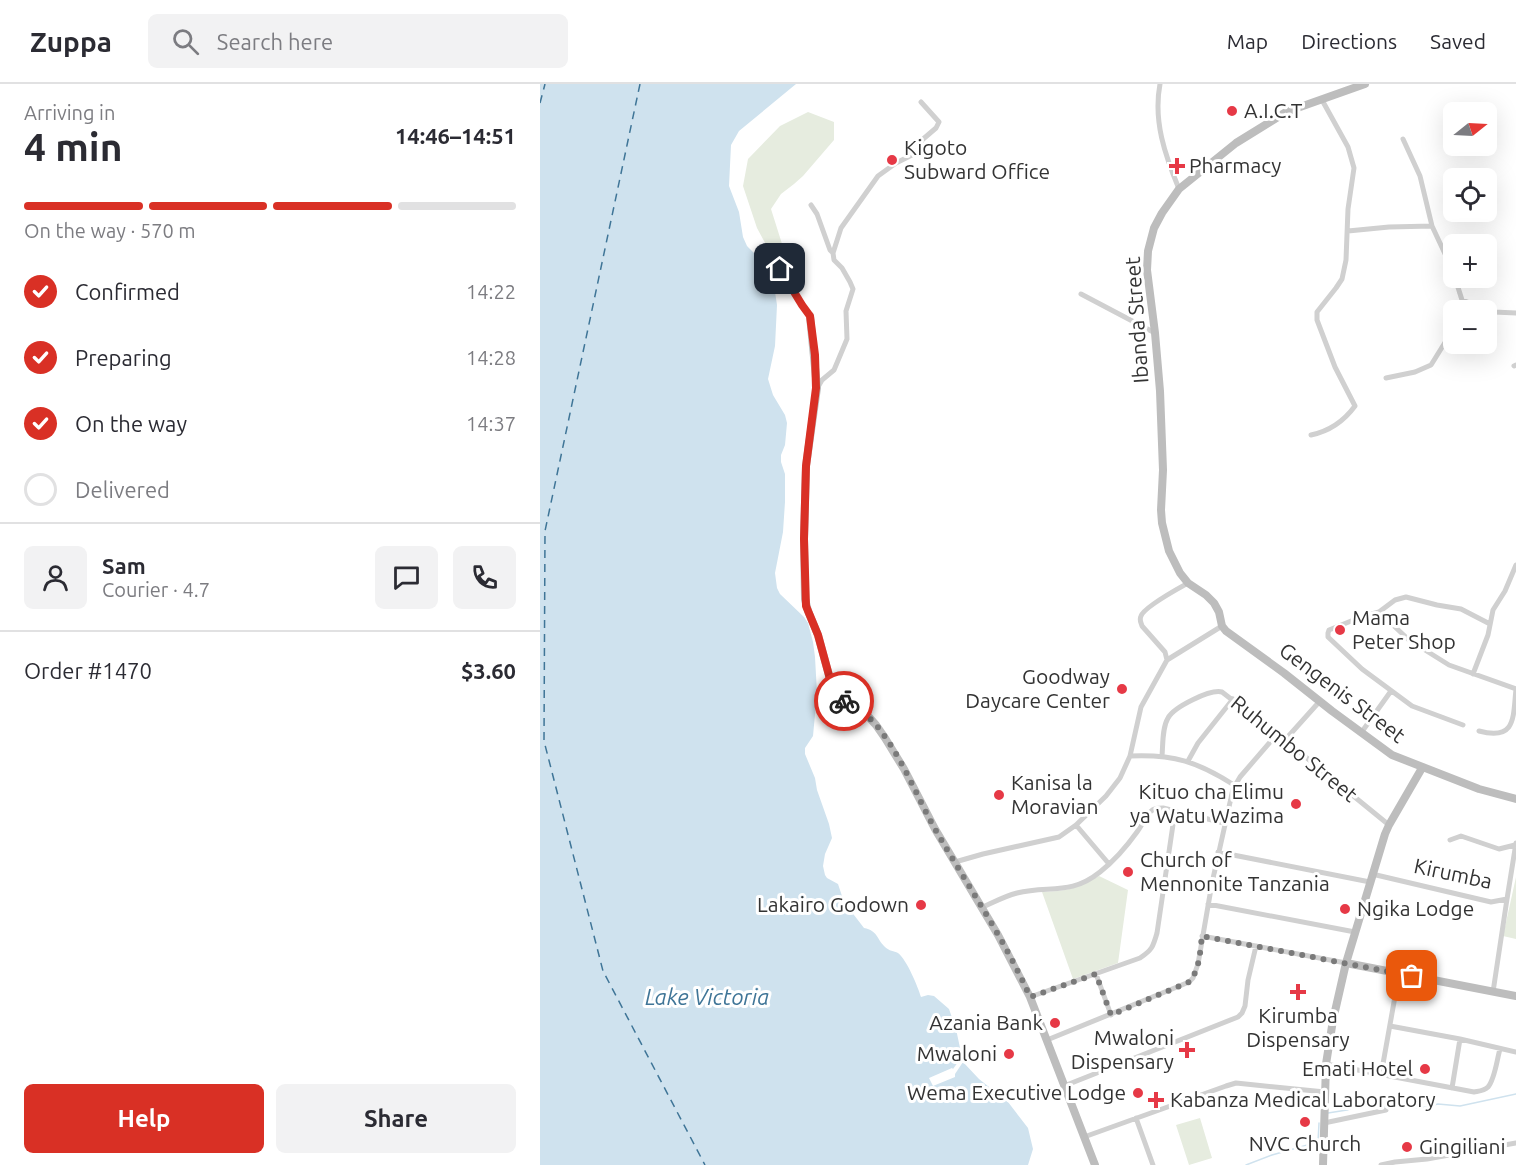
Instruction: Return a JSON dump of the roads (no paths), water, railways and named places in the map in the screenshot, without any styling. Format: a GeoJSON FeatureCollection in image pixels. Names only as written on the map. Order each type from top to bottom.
{"type":"FeatureCollection","features":[{"type":"Feature","properties":{"kind":"street"},"geometry":{"type":"LineString","coordinates":[[1160,84],[1157,107],[1159,127],[1179,189]]}},
{"type":"Feature","properties":{"kind":"street","name":"Ibanda Street"},"geometry":{"type":"LineString","coordinates":[[1188,583],[1180,573],[1169,550],[1162,523],[1162,444],[1155,333],[1148,270],[1148,250],[1154,228],[1179,189],[1236,143],[1286,112],[1365,84]]}},
{"type":"Feature","properties":{"kind":"street"},"geometry":{"type":"LineString","coordinates":[[1311,435],[1326,431],[1344,419],[1355,406],[1335,367],[1317,320],[1317,312],[1342,279],[1346,260],[1348,209],[1354,168],[1348,147],[1323,100]]}},
{"type":"Feature","properties":{"kind":"street"},"geometry":{"type":"LineString","coordinates":[[816,388],[834,370],[848,339],[846,311],[853,289],[842,268],[834,261],[833,253],[841,228],[874,181],[884,171],[914,154],[922,140],[936,128],[939,122],[921,102]]}},
{"type":"Feature","properties":{"kind":"street"},"geometry":{"type":"LineString","coordinates":[[1403,139],[1420,176],[1432,226],[1443,250]]}},
{"type":"Feature","properties":{"kind":"street"},"geometry":{"type":"LineString","coordinates":[[811,206],[817,214],[833,253]]}},
{"type":"Feature","properties":{"kind":"street"},"geometry":{"type":"LineString","coordinates":[[1348,231],[1432,226]]}},
{"type":"Feature","properties":{"kind":"street"},"geometry":{"type":"LineString","coordinates":[[780,269],[810,316]]}},
{"type":"Feature","properties":{"kind":"street"},"geometry":{"type":"LineString","coordinates":[[1458,288],[1462,300]]}},
{"type":"Feature","properties":{"kind":"street"},"geometry":{"type":"LineString","coordinates":[[1081,294],[1155,333]]}},
{"type":"Feature","properties":{"kind":"street"},"geometry":{"type":"LineString","coordinates":[[810,306],[816,388],[806,466],[804,539],[806,606],[818,635],[834,691],[839,698],[867,715],[876,725],[904,769],[935,830],[983,908],[1030,997],[1095,1165]]}},
{"type":"Feature","properties":{"kind":"street"},"geometry":{"type":"LineString","coordinates":[[1497,312],[1516,313]]}},
{"type":"Feature","properties":{"kind":"street"},"geometry":{"type":"LineString","coordinates":[[1386,378],[1415,372],[1431,364],[1443,345]]}},
{"type":"Feature","properties":{"kind":"street"},"geometry":{"type":"LineString","coordinates":[[1473,674],[1488,635],[1493,610],[1505,591],[1516,565]]}},
{"type":"Feature","properties":{"kind":"street"},"geometry":{"type":"LineString","coordinates":[[954,862],[1059,837],[1076,825],[1098,804],[1120,778],[1130,756],[1141,707],[1167,660],[1222,626],[1214,603],[1188,583],[1148,608],[1141,615],[1142,626],[1166,652],[1167,660]]}},
{"type":"Feature","properties":{"kind":"street"},"geometry":{"type":"LineString","coordinates":[[1463,725],[1412,706],[1362,669],[1328,637],[1328,633],[1329,630],[1379,612],[1395,600],[1406,597],[1461,609],[1490,624]]}},
{"type":"Feature","properties":{"kind":"street"},"geometry":{"type":"LineString","coordinates":[[1379,612],[1409,639],[1449,665],[1516,689],[1513,714],[1508,729],[1496,734],[1479,731]]}},
{"type":"Feature","properties":{"kind":"street","name":"Gengenis Street"},"geometry":{"type":"LineString","coordinates":[[1222,626],[1392,756],[1498,795],[1516,799]]}},
{"type":"Feature","properties":{"kind":"street","name":"Ruhumbo Street"},"geometry":{"type":"LineString","coordinates":[[1162,756],[1167,720],[1170,715],[1209,692],[1217,690],[1233,699],[1389,825]]}},
{"type":"Feature","properties":{"kind":"street"},"geometry":{"type":"LineString","coordinates":[[1361,733],[1392,691]]}},
{"type":"Feature","properties":{"kind":"street"},"geometry":{"type":"LineString","coordinates":[[1188,761],[1198,743],[1233,699]]}},
{"type":"Feature","properties":{"kind":"street"},"geometry":{"type":"LineString","coordinates":[[1285,740],[1320,701]]}},
{"type":"Feature","properties":{"kind":"street"},"geometry":{"type":"LineString","coordinates":[[1047,1040],[1189,982],[1193,978],[1198,964],[1231,792],[1234,785],[1277,734]]}},
{"type":"Feature","properties":{"kind":"street"},"geometry":{"type":"LineString","coordinates":[[1130,756],[1162,756],[1188,761],[1234,785]]}},
{"type":"Feature","properties":{"kind":"street"},"geometry":{"type":"LineString","coordinates":[[1323,1165],[1326,1065],[1346,963],[1389,825],[1422,768]]}},
{"type":"Feature","properties":{"kind":"street"},"geometry":{"type":"LineString","coordinates":[[983,908],[1017,893],[1058,890],[1073,887],[1091,879],[1128,844],[1152,810],[1158,808],[1175,811],[1224,823]]}},
{"type":"Feature","properties":{"kind":"street"},"geometry":{"type":"LineString","coordinates":[[1030,997],[1140,958],[1150,951],[1154,945],[1167,873],[1175,811]]}},
{"type":"Feature","properties":{"kind":"street"},"geometry":{"type":"LineString","coordinates":[[1076,825],[1109,864]]}},
{"type":"Feature","properties":{"kind":"street"},"geometry":{"type":"LineString","coordinates":[[1450,840],[1461,836],[1499,849],[1516,844]]}},
{"type":"Feature","properties":{"kind":"street","name":"Kirumba"},"geometry":{"type":"LineString","coordinates":[[1371,878],[1491,902],[1507,899],[1516,844]]}},
{"type":"Feature","properties":{"kind":"street"},"geometry":{"type":"LineString","coordinates":[[1218,852],[1371,878]]}},
{"type":"Feature","properties":{"kind":"street"},"geometry":{"type":"LineString","coordinates":[[1492,992],[1507,899]]}},
{"type":"Feature","properties":{"kind":"street"},"geometry":{"type":"LineString","coordinates":[[1208,904],[1355,932]]}},
{"type":"Feature","properties":{"kind":"street"},"geometry":{"type":"LineString","coordinates":[[1202,936],[1516,996]]}},
{"type":"Feature","properties":{"kind":"street"},"geometry":{"type":"LineString","coordinates":[[1064,1086],[1238,1017],[1245,1006],[1256,946]]}},
{"type":"Feature","properties":{"kind":"street"},"geometry":{"type":"LineString","coordinates":[[1096,974],[1111,1015]]}},
{"type":"Feature","properties":{"kind":"street"},"geometry":{"type":"LineString","coordinates":[[1381,1075],[1399,974]]}},
{"type":"Feature","properties":{"kind":"street"},"geometry":{"type":"LineString","coordinates":[[1390,1026],[1516,1052]]}},
{"type":"Feature","properties":{"kind":"street"},"geometry":{"type":"LineString","coordinates":[[1452,1088],[1460,1039]]}},
{"type":"Feature","properties":{"kind":"street"},"geometry":{"type":"LineString","coordinates":[[1326,1065],[1474,1092],[1488,1087],[1500,1049]]}},
{"type":"Feature","properties":{"kind":"street"},"geometry":{"type":"LineString","coordinates":[[1084,1137],[1236,1083],[1325,1092]]}},
{"type":"Feature","properties":{"kind":"street"},"geometry":{"type":"LineString","coordinates":[[1324,1123],[1386,1110]]}},
{"type":"Feature","properties":{"kind":"street"},"geometry":{"type":"LineString","coordinates":[[1137,1118],[1153,1165]]}},
{"type":"Feature","properties":{"kind":"street"},"geometry":{"type":"LineString","coordinates":[[1384,1165],[1516,1143]]}},
{"type":"Feature","properties":{"kind":"water","name":"Lake Victoria"},"geometry":{"type":"Polygon","coordinates":[[[540,84],[796,84],[739,131],[731,145],[729,186],[739,212],[743,237],[747,246],[757,256],[775,292],[777,305],[775,346],[768,379],[787,423],[785,445],[781,455],[785,474],[783,532],[775,573],[780,594],[804,617],[813,642],[817,693],[813,736],[805,748],[805,754],[815,778],[832,838],[823,866],[825,875],[838,884],[844,902],[864,928],[874,933],[882,944],[898,953],[905,961],[921,997],[934,996],[949,1009],[963,1062],[979,1079],[1008,1102],[1028,1128],[1033,1149],[1028,1165],[540,1165],[540,84]]]}},
{"type":"Feature","properties":{"kind":"waterway"},"geometry":{"type":"LineString","coordinates":[[1328,1113],[1358,1106],[1420,1108],[1438,1104],[1460,1106],[1516,1094]]}},
{"type":"Feature","properties":{"kind":"waterway"},"geometry":{"type":"LineString","coordinates":[[1246,1165],[1318,1142],[1319,1123]]}},
{"type":"Feature","properties":{"kind":"place","name":"A.I.C.T"},"geometry":{"type":"Point","coordinates":[1232,111]}},
{"type":"Feature","properties":{"kind":"place","name":"Kigoto Subward Office"},"geometry":{"type":"Point","coordinates":[892,160]}},
{"type":"Feature","properties":{"kind":"place","name":"Pharmacy"},"geometry":{"type":"Point","coordinates":[1177,166]}},
{"type":"Feature","properties":{"kind":"place","name":"Mama Peter Shop"},"geometry":{"type":"Point","coordinates":[1340,630]}},
{"type":"Feature","properties":{"kind":"place","name":"Goodway Daycare Center"},"geometry":{"type":"Point","coordinates":[1122,689]}},
{"type":"Feature","properties":{"kind":"place","name":"Kanisa la Moravian"},"geometry":{"type":"Point","coordinates":[999,795]}},
{"type":"Feature","properties":{"kind":"place","name":"Kituo cha Elimu ya Watu Wazima"},"geometry":{"type":"Point","coordinates":[1296,804]}},
{"type":"Feature","properties":{"kind":"place","name":"Church of Mennonite Tanzania"},"geometry":{"type":"Point","coordinates":[1128,872]}},
{"type":"Feature","properties":{"kind":"place","name":"Lakairo Godown"},"geometry":{"type":"Point","coordinates":[921,905]}},
{"type":"Feature","properties":{"kind":"place","name":"Ngika Lodge"},"geometry":{"type":"Point","coordinates":[1345,909]}},
{"type":"Feature","properties":{"kind":"place","name":"Kirumba Dispensary"},"geometry":{"type":"Point","coordinates":[1298,992]}},
{"type":"Feature","properties":{"kind":"place","name":"Azania Bank"},"geometry":{"type":"Point","coordinates":[1055,1023]}},
{"type":"Feature","properties":{"kind":"place","name":"Mwaloni Dispensary"},"geometry":{"type":"Point","coordinates":[1187,1050]}},
{"type":"Feature","properties":{"kind":"place","name":"Mwaloni"},"geometry":{"type":"Point","coordinates":[1009,1054]}},
{"type":"Feature","properties":{"kind":"place","name":"Emati Hotel"},"geometry":{"type":"Point","coordinates":[1425,1069]}},
{"type":"Feature","properties":{"kind":"place","name":"Wema Executive Lodge"},"geometry":{"type":"Point","coordinates":[1138,1093]}},
{"type":"Feature","properties":{"kind":"place","name":"Kabanza Medical Laboratory"},"geometry":{"type":"Point","coordinates":[1156,1100]}},
{"type":"Feature","properties":{"kind":"place","name":"NVC Church"},"geometry":{"type":"Point","coordinates":[1305,1122]}},
{"type":"Feature","properties":{"kind":"place","name":"Gingiliani"},"geometry":{"type":"Point","coordinates":[1407,1147]}}]}
